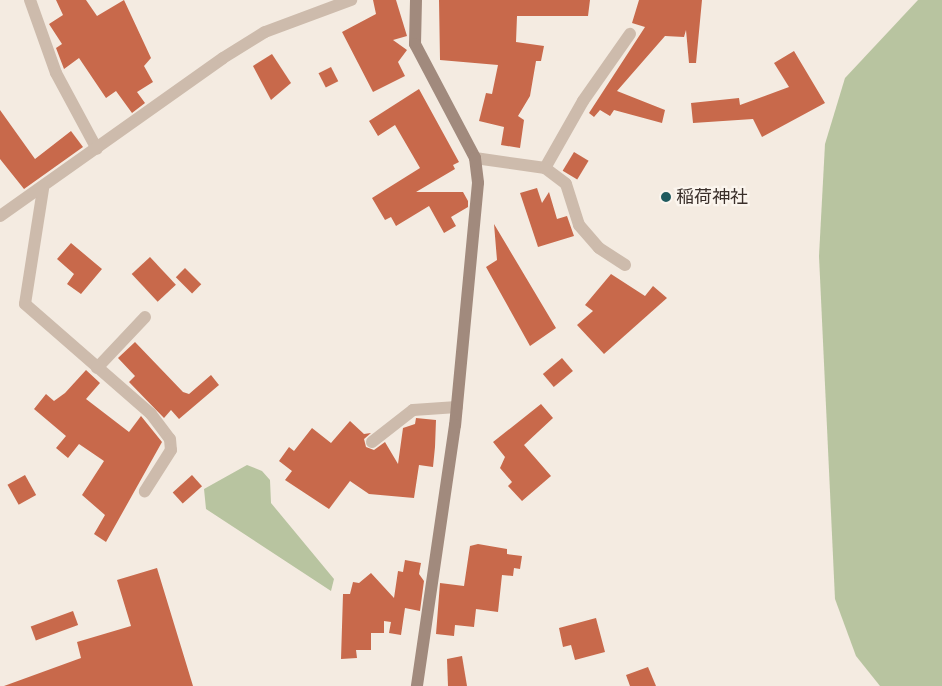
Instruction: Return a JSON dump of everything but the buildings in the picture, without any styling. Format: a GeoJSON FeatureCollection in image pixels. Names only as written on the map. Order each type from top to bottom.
{"type":"FeatureCollection","features":[{"type":"Feature","properties":{"kind":"street"},"geometry":{"type":"LineString","coordinates":[[30,0],[56,73],[97,149]]}},
{"type":"Feature","properties":{"kind":"street"},"geometry":{"type":"LineString","coordinates":[[0,216],[43,189],[223,58],[265,32],[351,0]]}},
{"type":"Feature","properties":{"kind":"street"},"geometry":{"type":"LineString","coordinates":[[416,0],[415,44],[475,158],[478,183],[457,407],[418,686]]}},
{"type":"Feature","properties":{"kind":"street"},"geometry":{"type":"LineString","coordinates":[[545,168],[583,102],[630,34]]}},
{"type":"Feature","properties":{"kind":"street"},"geometry":{"type":"LineString","coordinates":[[475,158],[545,168],[566,184],[579,225],[598,248],[625,265]]}},
{"type":"Feature","properties":{"kind":"street"},"geometry":{"type":"LineString","coordinates":[[43,189],[25,304],[151,414],[170,439],[171,450],[145,491]]}},
{"type":"Feature","properties":{"kind":"street"},"geometry":{"type":"LineString","coordinates":[[97,368],[144,317]]}},
{"type":"Feature","properties":{"kind":"street"},"geometry":{"type":"LineString","coordinates":[[372,442],[413,410],[457,407]]}},
{"type":"Feature","properties":{"kind":"green space"},"geometry":{"type":"Polygon","coordinates":[[[918,0],[942,0],[942,686],[880,686],[856,656],[835,599],[819,256],[825,144],[845,78],[918,0]]]}},
{"type":"Feature","properties":{"kind":"green space"},"geometry":{"type":"Polygon","coordinates":[[[247,465],[262,471],[270,480],[271,503],[334,579],[331,591],[206,509],[204,489],[247,465]]]}},
{"type":"Feature","properties":{"kind":"place","name":"稲荷神社"},"geometry":{"type":"Point","coordinates":[666,197]}}]}
